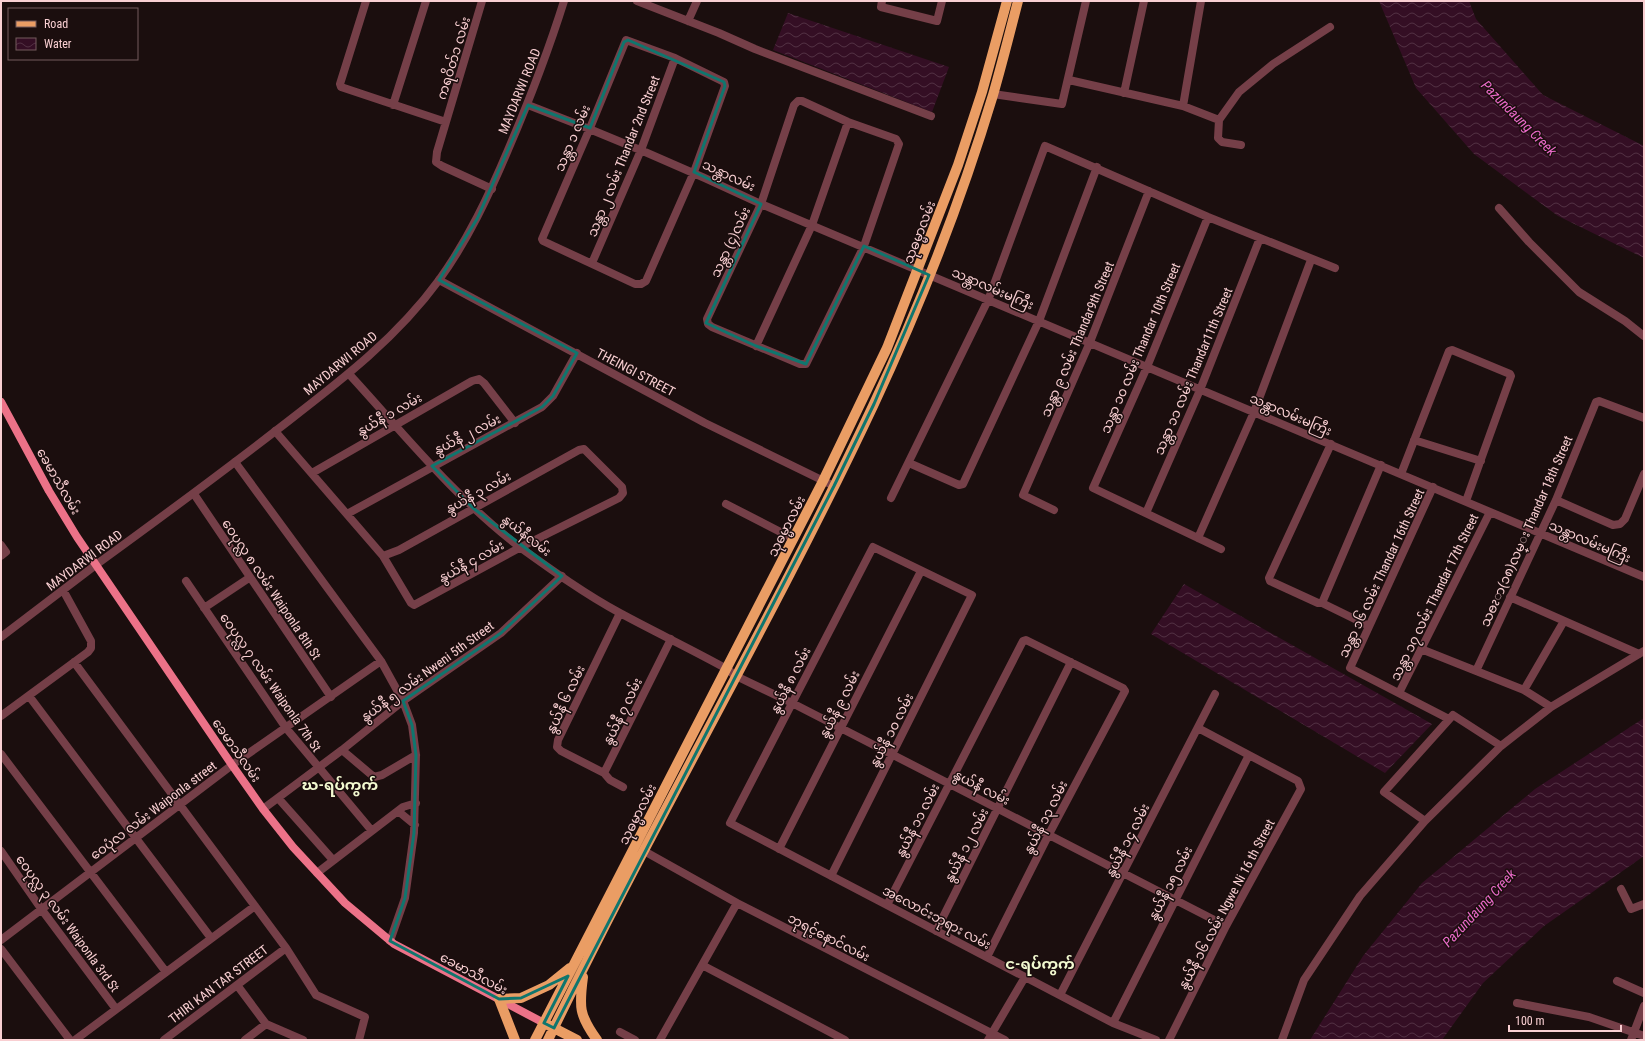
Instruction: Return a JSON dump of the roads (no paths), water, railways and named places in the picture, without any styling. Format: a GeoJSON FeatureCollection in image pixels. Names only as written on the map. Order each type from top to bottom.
{"type":"FeatureCollection","features":[{"type":"Feature","properties":{"kind":"main road","name":"သုဓမ္မာလမ်း"},"geometry":{"type":"LineString","coordinates":[[535,1040],[824,481],[887,348],[961,158],[982,92],[1007,1]]}},
{"type":"Feature","properties":{"kind":"main road","name":"သုဓမ္မာလမ်း"},"geometry":{"type":"LineString","coordinates":[[548,1040],[834,486],[874,404],[929,275],[968,172],[994,94],[1018,1]]}},
{"type":"Feature","properties":{"kind":"main road","name":"ခေမာသီလမ်း"},"geometry":{"type":"LineString","coordinates":[[1,402],[50,491],[77,536],[232,765],[263,809],[293,847],[345,903],[390,940],[544,1023]]}},
{"type":"Feature","properties":{"kind":"main road"},"geometry":{"type":"LineString","coordinates":[[515,1040],[499,1000],[521,998],[549,985],[574,964]]}},
{"type":"Feature","properties":{"kind":"main road"},"geometry":{"type":"LineString","coordinates":[[584,969],[580,1002],[585,1024],[598,1040]]}},
{"type":"Feature","properties":{"kind":"main road"},"geometry":{"type":"LineString","coordinates":[[544,1023],[577,1040]]}},
{"type":"Feature","properties":{"kind":"street"},"geometry":{"type":"LineString","coordinates":[[366,1],[340,85],[393,105],[446,122]]}},
{"type":"Feature","properties":{"kind":"street"},"geometry":{"type":"LineString","coordinates":[[393,105],[426,1]]}},
{"type":"Feature","properties":{"kind":"street","name":"ကရဝိတ်၁ လမ်း"},"geometry":{"type":"LineString","coordinates":[[482,1],[446,122],[436,162],[492,189]]}},
{"type":"Feature","properties":{"kind":"street","name":"MAYDARWI ROAD"},"geometry":{"type":"LineString","coordinates":[[1,637],[275,432],[349,374],[404,322],[439,280],[459,251],[492,189],[528,105],[551,43],[564,1]]}},
{"type":"Feature","properties":{"kind":"street"},"geometry":{"type":"LineString","coordinates":[[637,1],[755,49],[931,116]]}},
{"type":"Feature","properties":{"kind":"street"},"geometry":{"type":"LineString","coordinates":[[688,21],[696,1]]}},
{"type":"Feature","properties":{"kind":"street"},"geometry":{"type":"LineString","coordinates":[[882,4],[937,21],[942,1]]}},
{"type":"Feature","properties":{"kind":"street"},"geometry":{"type":"LineString","coordinates":[[994,94],[1062,104],[1069,80],[1086,1]]}},
{"type":"Feature","properties":{"kind":"street"},"geometry":{"type":"LineString","coordinates":[[1124,93],[1144,1]]}},
{"type":"Feature","properties":{"kind":"street"},"geometry":{"type":"LineString","coordinates":[[1183,106],[1201,1]]}},
{"type":"Feature","properties":{"kind":"street"},"geometry":{"type":"LineString","coordinates":[[1241,145],[1222,142],[1218,138],[1219,120],[1239,92],[1273,64],[1330,27]]}},
{"type":"Feature","properties":{"kind":"street","name":"သန္တာ ၁ လမ်း"},"geometry":{"type":"LineString","coordinates":[[592,263],[543,241],[542,236],[590,128],[624,42],[628,40],[675,58]]}},
{"type":"Feature","properties":{"kind":"street"},"geometry":{"type":"LineString","coordinates":[[592,263],[636,284],[641,284],[646,281],[694,172],[725,86],[724,82],[675,58]]}},
{"type":"Feature","properties":{"kind":"street","name":"သန္တာ ၂ လမ်း Thandar 2nd Street"},"geometry":{"type":"LineString","coordinates":[[592,263],[641,150],[675,58]]}},
{"type":"Feature","properties":{"kind":"street"},"geometry":{"type":"LineString","coordinates":[[1069,80],[1183,106],[1219,120]]}},
{"type":"Feature","properties":{"kind":"street","name":"သန္တာ (၄)လမ်း"},"geometry":{"type":"LineString","coordinates":[[756,346],[708,324],[707,319],[761,204],[794,105],[798,101],[802,101],[848,122]]}},
{"type":"Feature","properties":{"kind":"street","name":"သန္တာလမ်း"},"geometry":{"type":"LineString","coordinates":[[528,105],[590,128],[694,172],[761,204],[918,270]]}},
{"type":"Feature","properties":{"kind":"street"},"geometry":{"type":"LineString","coordinates":[[848,122],[896,139],[899,144],[864,246],[806,364],[800,364],[756,346],[812,225],[848,122]]}},
{"type":"Feature","properties":{"kind":"street"},"geometry":{"type":"LineString","coordinates":[[891,498],[988,300],[1045,146],[1097,167],[1208,217],[1311,260],[1335,268]]}},
{"type":"Feature","properties":{"kind":"street"},"geometry":{"type":"LineString","coordinates":[[909,463],[961,485],[1039,321],[1097,167]]}},
{"type":"Feature","properties":{"kind":"street","name":"သန္တာ ၉ လမ်း Thandar9th Street"},"geometry":{"type":"LineString","coordinates":[[1054,510],[1023,495],[1090,342],[1150,191]]}},
{"type":"Feature","properties":{"kind":"street"},"geometry":{"type":"LineString","coordinates":[[1499,208],[1529,242],[1578,292],[1625,321],[1644,336]]}},
{"type":"Feature","properties":{"kind":"street","name":"သန္တာ ၁၀ လမ်း Thandar 10th Street"},"geometry":{"type":"LineString","coordinates":[[1146,513],[1093,488],[1147,368],[1208,217]]}},
{"type":"Feature","properties":{"kind":"street","name":"သန္တာ ၁၁ လမ်း Thandar11th Street"},"geometry":{"type":"LineString","coordinates":[[1146,513],[1200,390],[1260,238]]}},
{"type":"Feature","properties":{"kind":"street"},"geometry":{"type":"LineString","coordinates":[[1198,538],[1254,412],[1311,260]]}},
{"type":"Feature","properties":{"kind":"street","name":"သန္တာလမ်းမကြီး"},"geometry":{"type":"LineString","coordinates":[[918,270],[1644,577]]}},
{"type":"Feature","properties":{"kind":"street","name":"THEINGI STREET"},"geometry":{"type":"LineString","coordinates":[[439,280],[705,423],[834,486]]}},
{"type":"Feature","properties":{"kind":"street"},"geometry":{"type":"LineString","coordinates":[[1401,474],[1449,351],[1452,350],[1511,375],[1466,501]]}},
{"type":"Feature","properties":{"kind":"street","name":"နွယ်နီ ၂ လမ်း"},"geometry":{"type":"LineString","coordinates":[[348,514],[432,466],[515,424],[542,408],[553,396],[576,354]]}},
{"type":"Feature","properties":{"kind":"street","name":"နွယ်နီလမ်း"},"geometry":{"type":"LineString","coordinates":[[349,374],[432,466],[474,508],[521,547],[562,576],[620,613],[727,668]]}},
{"type":"Feature","properties":{"kind":"street","name":"နွယ်နီ ၁ လမ်း"},"geometry":{"type":"LineString","coordinates":[[312,473],[395,424],[472,381],[479,379],[484,383],[515,424]]}},
{"type":"Feature","properties":{"kind":"street","name":"သႎၩာ(၁၈)လမ္း Thandar 18th Street"},"geometry":{"type":"LineString","coordinates":[[1476,671],[1556,500],[1597,401],[1644,418]]}},
{"type":"Feature","properties":{"kind":"street"},"geometry":{"type":"LineString","coordinates":[[275,432],[383,556]]}},
{"type":"Feature","properties":{"kind":"street"},"geometry":{"type":"LineString","coordinates":[[1414,440],[1481,461]]}},
{"type":"Feature","properties":{"kind":"street"},"geometry":{"type":"LineString","coordinates":[[1331,444],[1269,578],[1270,580],[1369,626]]}},
{"type":"Feature","properties":{"kind":"street","name":"နွယ်နီ ၄ လမ်း"},"geometry":{"type":"LineString","coordinates":[[383,556],[411,603],[414,605],[521,547],[619,498],[623,493],[622,487],[584,449]]}},
{"type":"Feature","properties":{"kind":"street","name":"နွယ်နီ ၃ လမ်း"},"geometry":{"type":"LineString","coordinates":[[383,556],[399,550],[584,449]]}},
{"type":"Feature","properties":{"kind":"street"},"geometry":{"type":"LineString","coordinates":[[235,462],[381,661],[403,701],[412,725],[416,755],[415,826],[404,898],[390,940]]}},
{"type":"Feature","properties":{"kind":"street"},"geometry":{"type":"LineString","coordinates":[[1322,603],[1381,465]]}},
{"type":"Feature","properties":{"kind":"street"},"geometry":{"type":"LineString","coordinates":[[1556,500],[1613,525],[1620,524],[1625,519],[1644,474]]}},
{"type":"Feature","properties":{"kind":"street","name":"သန္တာ ၁၆ လမ်း Thandar 16th Street"},"geometry":{"type":"LineString","coordinates":[[1399,693],[1350,668],[1433,487]]}},
{"type":"Feature","properties":{"kind":"street","name":"ဝေပုလ္လ ၈ လမ်း Waiponla 8th St"},"geometry":{"type":"LineString","coordinates":[[194,494],[249,578],[331,697]]}},
{"type":"Feature","properties":{"kind":"street"},"geometry":{"type":"LineString","coordinates":[[726,504],[794,539]]}},
{"type":"Feature","properties":{"kind":"street","name":"သန္တာ ၁၇ လမ်း Thandar 17th Street"},"geometry":{"type":"LineString","coordinates":[[1399,693],[1490,512]]}},
{"type":"Feature","properties":{"kind":"street"},"geometry":{"type":"LineString","coordinates":[[1146,513],[1221,549]]}},
{"type":"Feature","properties":{"kind":"street"},"geometry":{"type":"LineString","coordinates":[[1,545],[4,554]]}},
{"type":"Feature","properties":{"kind":"street","name":"နွယ်နီ ၈ လမ်း"},"geometry":{"type":"LineString","coordinates":[[730,823],[872,548],[921,571]]}},
{"type":"Feature","properties":{"kind":"street","name":"နွယ်နီ ၁၀ လမ်း"},"geometry":{"type":"LineString","coordinates":[[831,876],[972,595],[921,571]]}},
{"type":"Feature","properties":{"kind":"street","name":"နွယ်နီ ၉ လမ်း"},"geometry":{"type":"LineString","coordinates":[[779,848],[921,571]]}},
{"type":"Feature","properties":{"kind":"street","name":"နွယ်နီ ၅ လမ်း Nweni 5th Street"},"geometry":{"type":"LineString","coordinates":[[263,809],[342,750],[403,701],[501,634],[562,576]]}},
{"type":"Feature","properties":{"kind":"street"},"geometry":{"type":"LineString","coordinates":[[204,608],[249,578]]}},
{"type":"Feature","properties":{"kind":"street","name":"ဝေပုလ္လ ၇ လမ်း Waiponla 7th St"},"geometry":{"type":"LineString","coordinates":[[186,581],[286,728],[318,768],[372,830]]}},
{"type":"Feature","properties":{"kind":"street"},"geometry":{"type":"LineString","coordinates":[[1,716],[88,652],[91,648],[91,641],[63,590]]}},
{"type":"Feature","properties":{"kind":"street"},"geometry":{"type":"LineString","coordinates":[[1510,597],[1642,653]]}},
{"type":"Feature","properties":{"kind":"street","name":"နွယ်နီ ၆ လမ်း"},"geometry":{"type":"LineString","coordinates":[[604,773],[561,751],[557,747],[558,740],[620,613]]}},
{"type":"Feature","properties":{"kind":"street"},"geometry":{"type":"LineString","coordinates":[[1524,690],[1564,621]]}},
{"type":"Feature","properties":{"kind":"street","name":"နွယ်နီ ၇ လမ်း"},"geometry":{"type":"LineString","coordinates":[[604,773],[671,638]]}},
{"type":"Feature","properties":{"kind":"street","name":"နွယ်နီ ၁၁ လမ်း"},"geometry":{"type":"LineString","coordinates":[[887,905],[948,784],[1024,640],[1071,662]]}},
{"type":"Feature","properties":{"kind":"street"},"geometry":{"type":"LineString","coordinates":[[1421,649],[1524,690],[1551,707]]}},
{"type":"Feature","properties":{"kind":"street"},"geometry":{"type":"LineString","coordinates":[[1282,1040],[1304,980],[1360,896],[1425,821],[1501,746],[1551,707],[1642,653]]}},
{"type":"Feature","properties":{"kind":"street","name":"ဝေပုံလ လမ်း Waiponla street"},"geometry":{"type":"LineString","coordinates":[[1,940],[232,765],[381,661]]}},
{"type":"Feature","properties":{"kind":"street"},"geometry":{"type":"LineString","coordinates":[[74,662],[286,948],[316,995],[365,1017],[359,1040]]}},
{"type":"Feature","properties":{"kind":"street","name":"နွယ်နီ ၁၃ လမ်း"},"geometry":{"type":"LineString","coordinates":[[987,957],[1124,689],[1071,662]]}},
{"type":"Feature","properties":{"kind":"street","name":"နွယ်နီ ၁၂ လမ်း"},"geometry":{"type":"LineString","coordinates":[[936,931],[1071,662]]}},
{"type":"Feature","properties":{"kind":"street","name":"နွယ်နီ လမ်း"},"geometry":{"type":"LineString","coordinates":[[727,668],[736,676],[792,703],[998,810],[1049,834],[1174,901],[1226,926]]}},
{"type":"Feature","properties":{"kind":"street"},"geometry":{"type":"LineString","coordinates":[[1399,693],[1449,719]]}},
{"type":"Feature","properties":{"kind":"street","name":"နွယ်နီ ၁၄ လမ်း"},"geometry":{"type":"LineString","coordinates":[[1060,995],[1215,694]]}},
{"type":"Feature","properties":{"kind":"street"},"geometry":{"type":"LineString","coordinates":[[29,696],[137,837],[211,938]]}},
{"type":"Feature","properties":{"kind":"street"},"geometry":{"type":"LineString","coordinates":[[1425,821],[1384,792],[1449,719],[1455,715],[1501,746]]}},
{"type":"Feature","properties":{"kind":"street"},"geometry":{"type":"LineString","coordinates":[[1198,728],[1249,755]]}},
{"type":"Feature","properties":{"kind":"street"},"geometry":{"type":"LineString","coordinates":[[342,750],[374,777],[382,775],[416,755]]}},
{"type":"Feature","properties":{"kind":"street"},"geometry":{"type":"LineString","coordinates":[[1,754],[166,972]]}},
{"type":"Feature","properties":{"kind":"street","name":"နွယ်နီ ၁၆ လမ်း Ngwe Ni 16 th Street"},"geometry":{"type":"LineString","coordinates":[[1169,1040],[1226,926],[1301,789],[1298,780],[1249,755]]}},
{"type":"Feature","properties":{"kind":"street","name":"နွယ်နီ ၁၅ လမ်း"},"geometry":{"type":"LineString","coordinates":[[1113,1023],[1249,755]]}},
{"type":"Feature","properties":{"kind":"street"},"geometry":{"type":"LineString","coordinates":[[604,773],[610,780],[623,787]]}},
{"type":"Feature","properties":{"kind":"street"},"geometry":{"type":"LineString","coordinates":[[278,798],[333,860]]}},
{"type":"Feature","properties":{"kind":"street"},"geometry":{"type":"LineString","coordinates":[[317,872],[403,807],[416,803]]}},
{"type":"Feature","properties":{"kind":"street"},"geometry":{"type":"LineString","coordinates":[[398,811],[415,826]]}},
{"type":"Feature","properties":{"kind":"street","name":"အလောင်းဘုရား လမ်း"},"geometry":{"type":"LineString","coordinates":[[730,823],[1113,1023],[1156,1040]]}},
{"type":"Feature","properties":{"kind":"street","name":"ဝေပုလ္လ ၃ လမ်း Waiponla 3rd St"},"geometry":{"type":"LineString","coordinates":[[1,851],[42,910],[116,1009]]}},
{"type":"Feature","properties":{"kind":"street","name":"ဘုရင့်နောင်လမ်း"},"geometry":{"type":"LineString","coordinates":[[644,852],[989,1037],[1005,1040]]}},
{"type":"Feature","properties":{"kind":"street"},"geometry":{"type":"LineString","coordinates":[[1621,889],[1631,909],[1644,904]]}},
{"type":"Feature","properties":{"kind":"street"},"geometry":{"type":"LineString","coordinates":[[660,1040],[737,903]]}},
{"type":"Feature","properties":{"kind":"street"},"geometry":{"type":"LineString","coordinates":[[75,1040],[255,906]]}},
{"type":"Feature","properties":{"kind":"street","name":"THIRI KAN TAR STREET"},"geometry":{"type":"LineString","coordinates":[[164,1040],[286,948]]}},
{"type":"Feature","properties":{"kind":"street"},"geometry":{"type":"LineString","coordinates":[[1,949],[70,1040]]}},
{"type":"Feature","properties":{"kind":"street"},"geometry":{"type":"LineString","coordinates":[[702,965],[845,1040]]}},
{"type":"Feature","properties":{"kind":"street"},"geometry":{"type":"LineString","coordinates":[[989,1037],[1025,977]]}},
{"type":"Feature","properties":{"kind":"street"},"geometry":{"type":"LineString","coordinates":[[1617,981],[1644,993]]}},
{"type":"Feature","properties":{"kind":"street"},"geometry":{"type":"LineString","coordinates":[[237,985],[266,1024],[303,1040]]}},
{"type":"Feature","properties":{"kind":"street"},"geometry":{"type":"LineString","coordinates":[[1517,1003],[1589,1017],[1632,1036],[1644,1036]]}},
{"type":"Feature","properties":{"kind":"street"},"geometry":{"type":"LineString","coordinates":[[1632,1036],[1644,1006]]}},
{"type":"Feature","properties":{"kind":"street"},"geometry":{"type":"LineString","coordinates":[[245,1040],[266,1024]]}},
{"type":"Feature","properties":{"kind":"street"},"geometry":{"type":"LineString","coordinates":[[620,1032],[635,1040]]}},
{"type":"Feature","properties":{"kind":"water","name":"Pazundaung Creek"},"geometry":{"type":"Polygon","coordinates":[[[1379,1],[1469,1],[1476,19],[1543,95],[1644,146],[1644,258],[1558,216],[1474,154],[1416,88],[1379,1]]]}},
{"type":"Feature","properties":{"kind":"water"},"geometry":{"type":"Polygon","coordinates":[[[788,13],[949,67],[932,112],[773,50],[788,13]]]}},
{"type":"Feature","properties":{"kind":"water"},"geometry":{"type":"Polygon","coordinates":[[[1184,584],[1432,724],[1385,773],[1151,634],[1184,584]]]}},
{"type":"Feature","properties":{"kind":"water","name":"Pazundaung Creek"},"geometry":{"type":"Polygon","coordinates":[[[1644,718],[1644,856],[1544,926],[1483,983],[1442,1040],[1310,1040],[1363,956],[1422,883],[1535,789],[1644,718]]]}},
{"type":"Feature","properties":{"kind":"district","name":"ဃ-ရပ်ကွက်"},"geometry":{"type":"Point","coordinates":[340,785]}},
{"type":"Feature","properties":{"kind":"district","name":"င-ရပ်ကွက်"},"geometry":{"type":"Point","coordinates":[1040,964]}}]}
